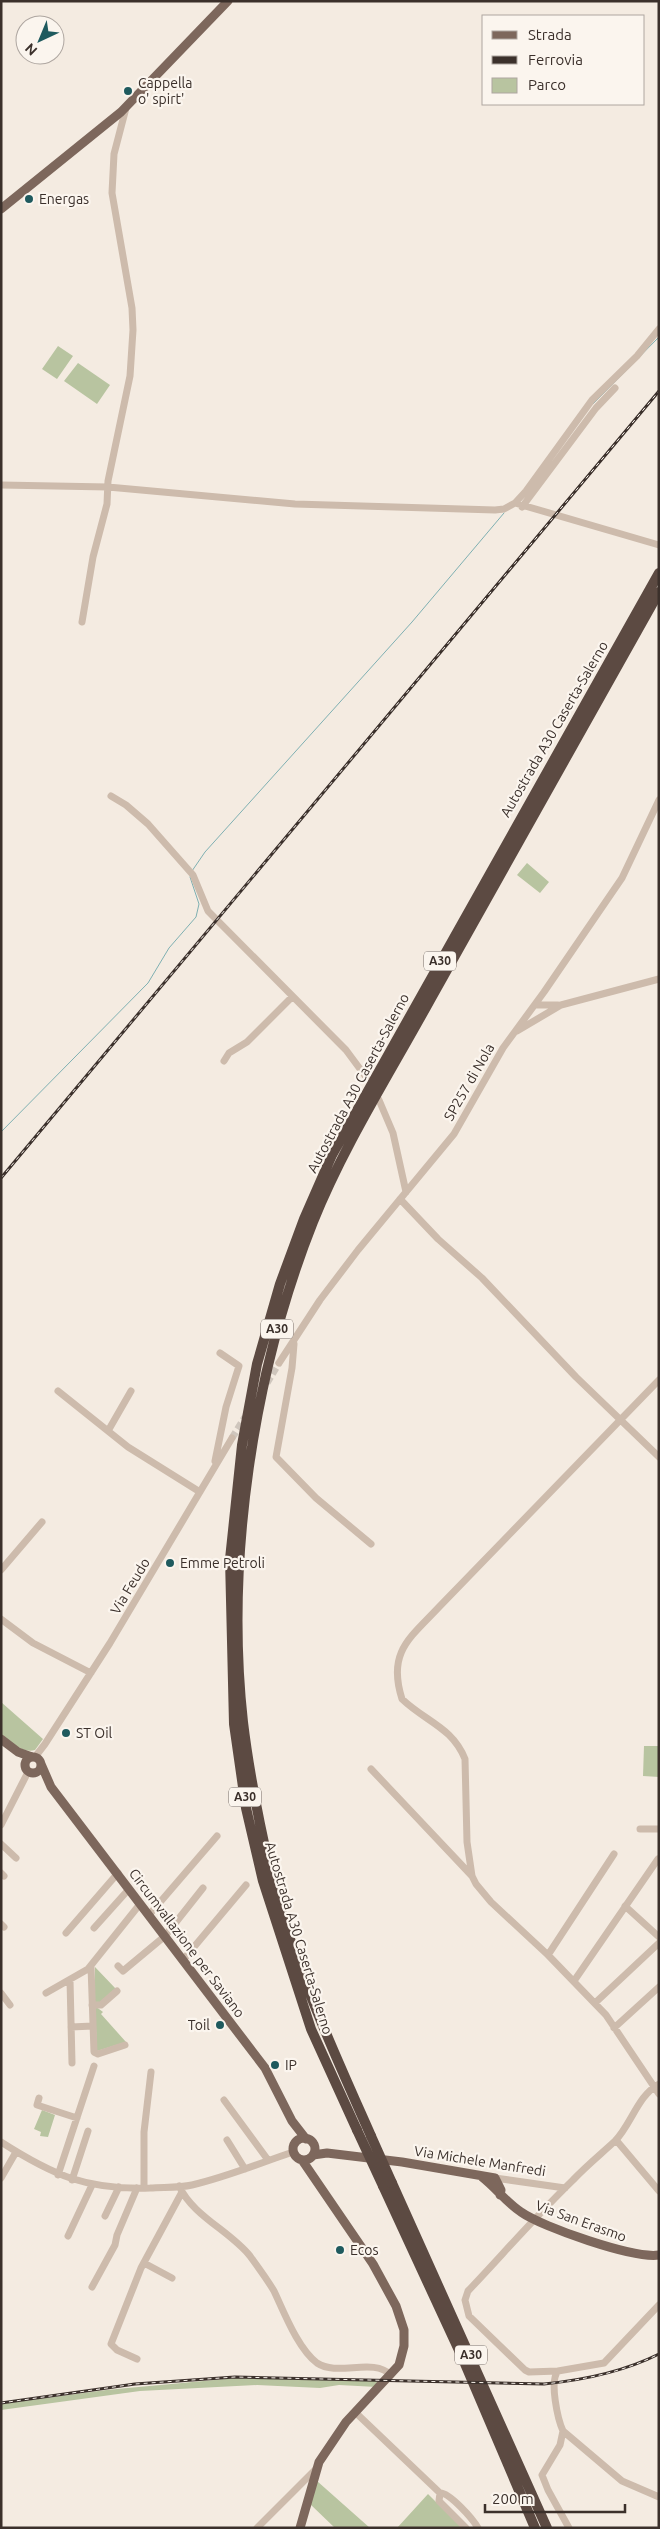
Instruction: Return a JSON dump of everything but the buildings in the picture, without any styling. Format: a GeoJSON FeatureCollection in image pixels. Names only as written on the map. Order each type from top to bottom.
{"type":"FeatureCollection","features":[{"type":"Feature","properties":{"kind":"highway","name":"Autostrada A30 Caserta-Salerno"},"geometry":{"type":"LineString","coordinates":[[547,2528],[388,2185],[358,2130],[311,2029],[264,1881],[246,1808],[234,1724],[230,1558],[242,1445],[251,1395],[280,1284],[304,1219],[332,1154],[659,573]]}},
{"type":"Feature","properties":{"kind":"highway","name":"Autostrada A30 Caserta-Salerno"},"geometry":{"type":"LineString","coordinates":[[535,2528],[388,2185],[370,2136],[322,2022],[297,1955],[271,1875],[257,1808],[243,1722],[239,1639],[241,1558],[253,1438],[268,1367],[291,1286],[314,1221],[342,1160],[524,830],[659,592]]}},
{"type":"Feature","properties":{"kind":"main road"},"geometry":{"type":"LineString","coordinates":[[1,209],[126,108],[228,1]]}},
{"type":"Feature","properties":{"kind":"main road"},"geometry":{"type":"LineString","coordinates":[[1,1739],[18,1752],[37,1759]]}},
{"type":"Feature","properties":{"kind":"main road","name":"Circumvallazione per Saviano"},"geometry":{"type":"LineString","coordinates":[[1,1739],[29,1770],[52,1786]]}},
{"type":"Feature","properties":{"kind":"main road"},"geometry":{"type":"LineString","coordinates":[[27,1759],[37,1759],[38,1772],[29,1770],[27,1759]]}},
{"type":"Feature","properties":{"kind":"main road","name":"Circumvallazione per Saviano"},"geometry":{"type":"LineString","coordinates":[[37,1759],[52,1786],[264,2068],[292,2121],[311,2149]]}},
{"type":"Feature","properties":{"kind":"main road","name":"Circumvallazione per Saviano"},"geometry":{"type":"LineString","coordinates":[[292,2121],[296,2142]]}},
{"type":"Feature","properties":{"kind":"main road"},"geometry":{"type":"LineString","coordinates":[[300,2528],[318,2466],[337,2434],[355,2412],[393,2373],[402,2357],[404,2330],[396,2306],[361,2246],[302,2160],[296,2157],[293,2152],[296,2142],[311,2149]]}},
{"type":"Feature","properties":{"kind":"main road"},"geometry":{"type":"LineString","coordinates":[[302,2160],[311,2149]]}},
{"type":"Feature","properties":{"kind":"main road"},"geometry":{"type":"LineString","coordinates":[[311,2149],[318,2183]]}},
{"type":"Feature","properties":{"kind":"main road","name":"Via Michele Manfredi"},"geometry":{"type":"LineString","coordinates":[[311,2149],[482,2176]]}},
{"type":"Feature","properties":{"kind":"main road","name":"Via San Erasmo"},"geometry":{"type":"LineString","coordinates":[[482,2176],[498,2188],[510,2205],[534,2220],[633,2254],[659,2255]]}},
{"type":"Feature","properties":{"kind":"street"},"geometry":{"type":"LineString","coordinates":[[82,622],[93,557],[107,504],[108,481],[130,376],[133,330],[112,193],[114,154],[126,108]]}},
{"type":"Feature","properties":{"kind":"street"},"geometry":{"type":"LineString","coordinates":[[1,484],[108,487],[295,504],[504,510],[526,491],[592,400],[637,356],[659,329]]}},
{"type":"Feature","properties":{"kind":"street"},"geometry":{"type":"LineString","coordinates":[[522,507],[596,408],[615,388]]}},
{"type":"Feature","properties":{"kind":"street"},"geometry":{"type":"LineString","coordinates":[[514,503],[522,507],[659,545]]}},
{"type":"Feature","properties":{"kind":"street"},"geometry":{"type":"LineString","coordinates":[[111,796],[148,824],[191,873],[208,911],[346,1050],[366,1077]]}},
{"type":"Feature","properties":{"kind":"street","name":"SP257 di Nola"},"geometry":{"type":"LineString","coordinates":[[280,1363],[320,1300],[454,1134],[512,1034],[544,992],[622,878],[659,800]]}},
{"type":"Feature","properties":{"kind":"street"},"geometry":{"type":"LineString","coordinates":[[535,1004],[561,1005],[659,979]]}},
{"type":"Feature","properties":{"kind":"street"},"geometry":{"type":"LineString","coordinates":[[544,992],[544,1000],[551,1005]]}},
{"type":"Feature","properties":{"kind":"street"},"geometry":{"type":"LineString","coordinates":[[224,1061],[230,1053],[247,1042],[292,997]]}},
{"type":"Feature","properties":{"kind":"street"},"geometry":{"type":"LineString","coordinates":[[512,1034],[561,1005]]}},
{"type":"Feature","properties":{"kind":"street"},"geometry":{"type":"LineString","coordinates":[[379,1100],[393,1133],[406,1192]]}},
{"type":"Feature","properties":{"kind":"street"},"geometry":{"type":"LineString","coordinates":[[400,1199],[438,1239],[482,1278],[620,1420],[659,1457]]}},
{"type":"Feature","properties":{"kind":"street"},"geometry":{"type":"LineString","coordinates":[[294,1341],[292,1368],[276,1457],[316,1498],[370,1544]]}},
{"type":"Feature","properties":{"kind":"street"},"geometry":{"type":"LineString","coordinates":[[214,1467],[226,1407],[239,1366],[220,1353]]}},
{"type":"Feature","properties":{"kind":"street"},"geometry":{"type":"LineString","coordinates":[[472,1876],[465,1823],[467,1774],[465,1759],[450,1734],[402,1699],[397,1670],[399,1658],[405,1644],[439,1607],[659,1380]]}},
{"type":"Feature","properties":{"kind":"street"},"geometry":{"type":"LineString","coordinates":[[108,1431],[131,1391]]}},
{"type":"Feature","properties":{"kind":"street"},"geometry":{"type":"LineString","coordinates":[[58,1392],[128,1447],[200,1492]]}},
{"type":"Feature","properties":{"kind":"street","name":"Via Feudo"},"geometry":{"type":"LineString","coordinates":[[37,1759],[91,1673],[232,1438]]}},
{"type":"Feature","properties":{"kind":"street"},"geometry":{"type":"LineString","coordinates":[[1,1570],[42,1522]]}},
{"type":"Feature","properties":{"kind":"street"},"geometry":{"type":"LineString","coordinates":[[1,1619],[33,1643],[91,1673]]}},
{"type":"Feature","properties":{"kind":"street"},"geometry":{"type":"LineString","coordinates":[[1,1825],[29,1770]]}},
{"type":"Feature","properties":{"kind":"street"},"geometry":{"type":"LineString","coordinates":[[371,1770],[472,1876],[491,1902],[548,1955],[594,2003],[656,2085],[659,2094]]}},
{"type":"Feature","properties":{"kind":"street"},"geometry":{"type":"LineString","coordinates":[[640,1829],[659,1829]]}},
{"type":"Feature","properties":{"kind":"street"},"geometry":{"type":"LineString","coordinates":[[149,1915],[216,1836]]}},
{"type":"Feature","properties":{"kind":"street"},"geometry":{"type":"LineString","coordinates":[[1,1844],[16,1858]]}},
{"type":"Feature","properties":{"kind":"street"},"geometry":{"type":"LineString","coordinates":[[548,1955],[614,1854]]}},
{"type":"Feature","properties":{"kind":"street"},"geometry":{"type":"LineString","coordinates":[[574,1981],[658,1859]]}},
{"type":"Feature","properties":{"kind":"street"},"geometry":{"type":"LineString","coordinates":[[66,1932],[118,1874]]}},
{"type":"Feature","properties":{"kind":"street"},"geometry":{"type":"LineString","coordinates":[[184,1960],[246,1885]]}},
{"type":"Feature","properties":{"kind":"street"},"geometry":{"type":"LineString","coordinates":[[118,1966],[123,1971],[165,1936],[203,1888]]}},
{"type":"Feature","properties":{"kind":"street"},"geometry":{"type":"LineString","coordinates":[[94,1928],[129,1889]]}},
{"type":"Feature","properties":{"kind":"street"},"geometry":{"type":"LineString","coordinates":[[46,1993],[91,1966],[140,1904]]}},
{"type":"Feature","properties":{"kind":"street"},"geometry":{"type":"LineString","coordinates":[[625,1906],[659,1937]]}},
{"type":"Feature","properties":{"kind":"street"},"geometry":{"type":"LineString","coordinates":[[594,2003],[659,1943]]}},
{"type":"Feature","properties":{"kind":"street"},"geometry":{"type":"LineString","coordinates":[[91,1966],[96,2054],[125,2045]]}},
{"type":"Feature","properties":{"kind":"street"},"geometry":{"type":"LineString","coordinates":[[70,1980],[72,2063]]}},
{"type":"Feature","properties":{"kind":"street"},"geometry":{"type":"LineString","coordinates":[[614,2028],[659,1987]]}},
{"type":"Feature","properties":{"kind":"street"},"geometry":{"type":"LineString","coordinates":[[92,2005],[101,2005],[117,1991]]}},
{"type":"Feature","properties":{"kind":"street"},"geometry":{"type":"LineString","coordinates":[[1,1993],[10,2005]]}},
{"type":"Feature","properties":{"kind":"street"},"geometry":{"type":"LineString","coordinates":[[71,2027],[93,2026]]}},
{"type":"Feature","properties":{"kind":"street"},"geometry":{"type":"LineString","coordinates":[[58,2175],[94,2066]]}},
{"type":"Feature","properties":{"kind":"street"},"geometry":{"type":"LineString","coordinates":[[92,2287],[115,2245],[116,2235],[140,2188],[151,2072]]}},
{"type":"Feature","properties":{"kind":"street"},"geometry":{"type":"LineString","coordinates":[[656,2085],[616,2140],[534,2220],[468,2291],[465,2300],[469,2316],[529,2372],[558,2371],[604,2363],[659,2305]]}},
{"type":"Feature","properties":{"kind":"street"},"geometry":{"type":"LineString","coordinates":[[39,2098],[37,2105],[77,2118]]}},
{"type":"Feature","properties":{"kind":"street"},"geometry":{"type":"LineString","coordinates":[[224,2100],[268,2160]]}},
{"type":"Feature","properties":{"kind":"street"},"geometry":{"type":"LineString","coordinates":[[72,2180],[88,2131]]}},
{"type":"Feature","properties":{"kind":"street"},"geometry":{"type":"LineString","coordinates":[[227,2140],[245,2168]]}},
{"type":"Feature","properties":{"kind":"street"},"geometry":{"type":"LineString","coordinates":[[616,2140],[659,2191]]}},
{"type":"Feature","properties":{"kind":"street"},"geometry":{"type":"LineString","coordinates":[[1,2142],[58,2175],[72,2180],[92,2185],[140,2188],[181,2189],[293,2152]]}},
{"type":"Feature","properties":{"kind":"street"},"geometry":{"type":"LineString","coordinates":[[1,2178],[16,2152]]}},
{"type":"Feature","properties":{"kind":"street"},"geometry":{"type":"LineString","coordinates":[[498,2188],[510,2180]]}},
{"type":"Feature","properties":{"kind":"street","name":"Via Michele Manfredi"},"geometry":{"type":"LineString","coordinates":[[498,2188],[510,2180],[565,2188]]}},
{"type":"Feature","properties":{"kind":"street"},"geometry":{"type":"LineString","coordinates":[[68,2236],[92,2185]]}},
{"type":"Feature","properties":{"kind":"street"},"geometry":{"type":"LineString","coordinates":[[105,2216],[119,2187]]}},
{"type":"Feature","properties":{"kind":"street"},"geometry":{"type":"LineString","coordinates":[[137,2359],[117,2350],[112,2344],[144,2263],[181,2189]]}},
{"type":"Feature","properties":{"kind":"street"},"geometry":{"type":"LineString","coordinates":[[181,2189],[203,2214],[248,2254],[269,2283],[294,2331],[315,2360],[324,2366],[381,2368],[393,2373]]}},
{"type":"Feature","properties":{"kind":"street"},"geometry":{"type":"LineString","coordinates":[[144,2263],[172,2278]]}},
{"type":"Feature","properties":{"kind":"street"},"geometry":{"type":"LineString","coordinates":[[558,2371],[554,2378],[555,2391],[558,2421],[563,2431],[622,2481],[659,2497]]}},
{"type":"Feature","properties":{"kind":"street"},"geometry":{"type":"LineString","coordinates":[[355,2412],[440,2493],[447,2495],[470,2516],[478,2528]]}},
{"type":"Feature","properties":{"kind":"street"},"geometry":{"type":"LineString","coordinates":[[563,2431],[560,2445],[542,2475],[568,2528]]}},
{"type":"Feature","properties":{"kind":"street"},"geometry":{"type":"LineString","coordinates":[[257,2528],[318,2466]]}},
{"type":"Feature","properties":{"kind":"street"},"geometry":{"type":"LineString","coordinates":[[440,2493],[438,2501],[466,2528]]}},
{"type":"Feature","properties":{"kind":"green space"},"geometry":{"type":"Polygon","coordinates":[[[58,346],[73,356],[57,379],[42,369],[58,346]]]}},
{"type":"Feature","properties":{"kind":"green space"},"geometry":{"type":"Polygon","coordinates":[[[78,363],[110,385],[97,404],[64,381],[78,363]]]}},
{"type":"Feature","properties":{"kind":"green space"},"geometry":{"type":"Polygon","coordinates":[[[527,863],[549,882],[540,893],[517,875],[527,863]]]}},
{"type":"Feature","properties":{"kind":"green space"},"geometry":{"type":"Polygon","coordinates":[[[1,1702],[43,1739],[35,1750],[21,1749],[1,1734],[1,1702]]]}},
{"type":"Feature","properties":{"kind":"green space"},"geometry":{"type":"Polygon","coordinates":[[[644,1746],[659,1746],[659,1777],[643,1776],[644,1746]]]}},
{"type":"Feature","properties":{"kind":"green space"},"geometry":{"type":"Polygon","coordinates":[[[95,1967],[116,1989],[101,2003],[95,2002],[95,1967]]]}},
{"type":"Feature","properties":{"kind":"green space"},"geometry":{"type":"Polygon","coordinates":[[[95,2006],[103,2012],[101,2014],[126,2042],[97,2051],[95,2006]]]}},
{"type":"Feature","properties":{"kind":"green space"},"geometry":{"type":"Polygon","coordinates":[[[42,2110],[55,2115],[48,2137],[40,2136],[41,2132],[34,2129],[42,2110]]]}},
{"type":"Feature","properties":{"kind":"green space"},"geometry":{"type":"Polygon","coordinates":[[[236,2378],[382,2381],[377,2387],[339,2385],[320,2388],[257,2385],[140,2391],[1,2410],[1,2404],[106,2390],[236,2378]]]}},
{"type":"Feature","properties":{"kind":"green space"},"geometry":{"type":"Polygon","coordinates":[[[317,2481],[370,2528],[335,2528],[310,2504],[317,2481]]]}},
{"type":"Feature","properties":{"kind":"green space"},"geometry":{"type":"Polygon","coordinates":[[[428,2494],[462,2528],[397,2528],[428,2494]]]}},
{"type":"Feature","properties":{"kind":"waterway"},"geometry":{"type":"LineString","coordinates":[[593,404],[659,337]]}},
{"type":"Feature","properties":{"kind":"waterway"},"geometry":{"type":"LineString","coordinates":[[192,871],[205,852],[412,622],[504,513]]}},
{"type":"Feature","properties":{"kind":"waterway"},"geometry":{"type":"LineString","coordinates":[[1,1132],[148,983],[169,948],[196,917],[199,904],[190,877]]}},
{"type":"Feature","properties":{"kind":"tunnel"},"geometry":{"type":"LineString","coordinates":[[267,1383],[279,1363]]}},
{"type":"Feature","properties":{"kind":"tunnel"},"geometry":{"type":"LineString","coordinates":[[232,1438],[245,1417]]}},
{"type":"Feature","properties":{"kind":"railway"},"geometry":{"type":"LineString","coordinates":[[1,1178],[659,391]]}},
{"type":"Feature","properties":{"kind":"railway"},"geometry":{"type":"LineString","coordinates":[[1,2403],[135,2384],[235,2377],[544,2384],[603,2374],[631,2366],[659,2354]]}},
{"type":"Feature","properties":{"kind":"place","name":"Cappella o' spirt'"},"geometry":{"type":"Point","coordinates":[128,91]}},
{"type":"Feature","properties":{"kind":"place","name":"Energas"},"geometry":{"type":"Point","coordinates":[29,199]}},
{"type":"Feature","properties":{"kind":"place","name":"Emme Petroli"},"geometry":{"type":"Point","coordinates":[170,1563]}},
{"type":"Feature","properties":{"kind":"place","name":"ST Oil"},"geometry":{"type":"Point","coordinates":[66,1733]}},
{"type":"Feature","properties":{"kind":"place","name":"Toil"},"geometry":{"type":"Point","coordinates":[220,2025]}},
{"type":"Feature","properties":{"kind":"place","name":"IP"},"geometry":{"type":"Point","coordinates":[275,2065]}},
{"type":"Feature","properties":{"kind":"place","name":"Ecos"},"geometry":{"type":"Point","coordinates":[340,2250]}}]}
